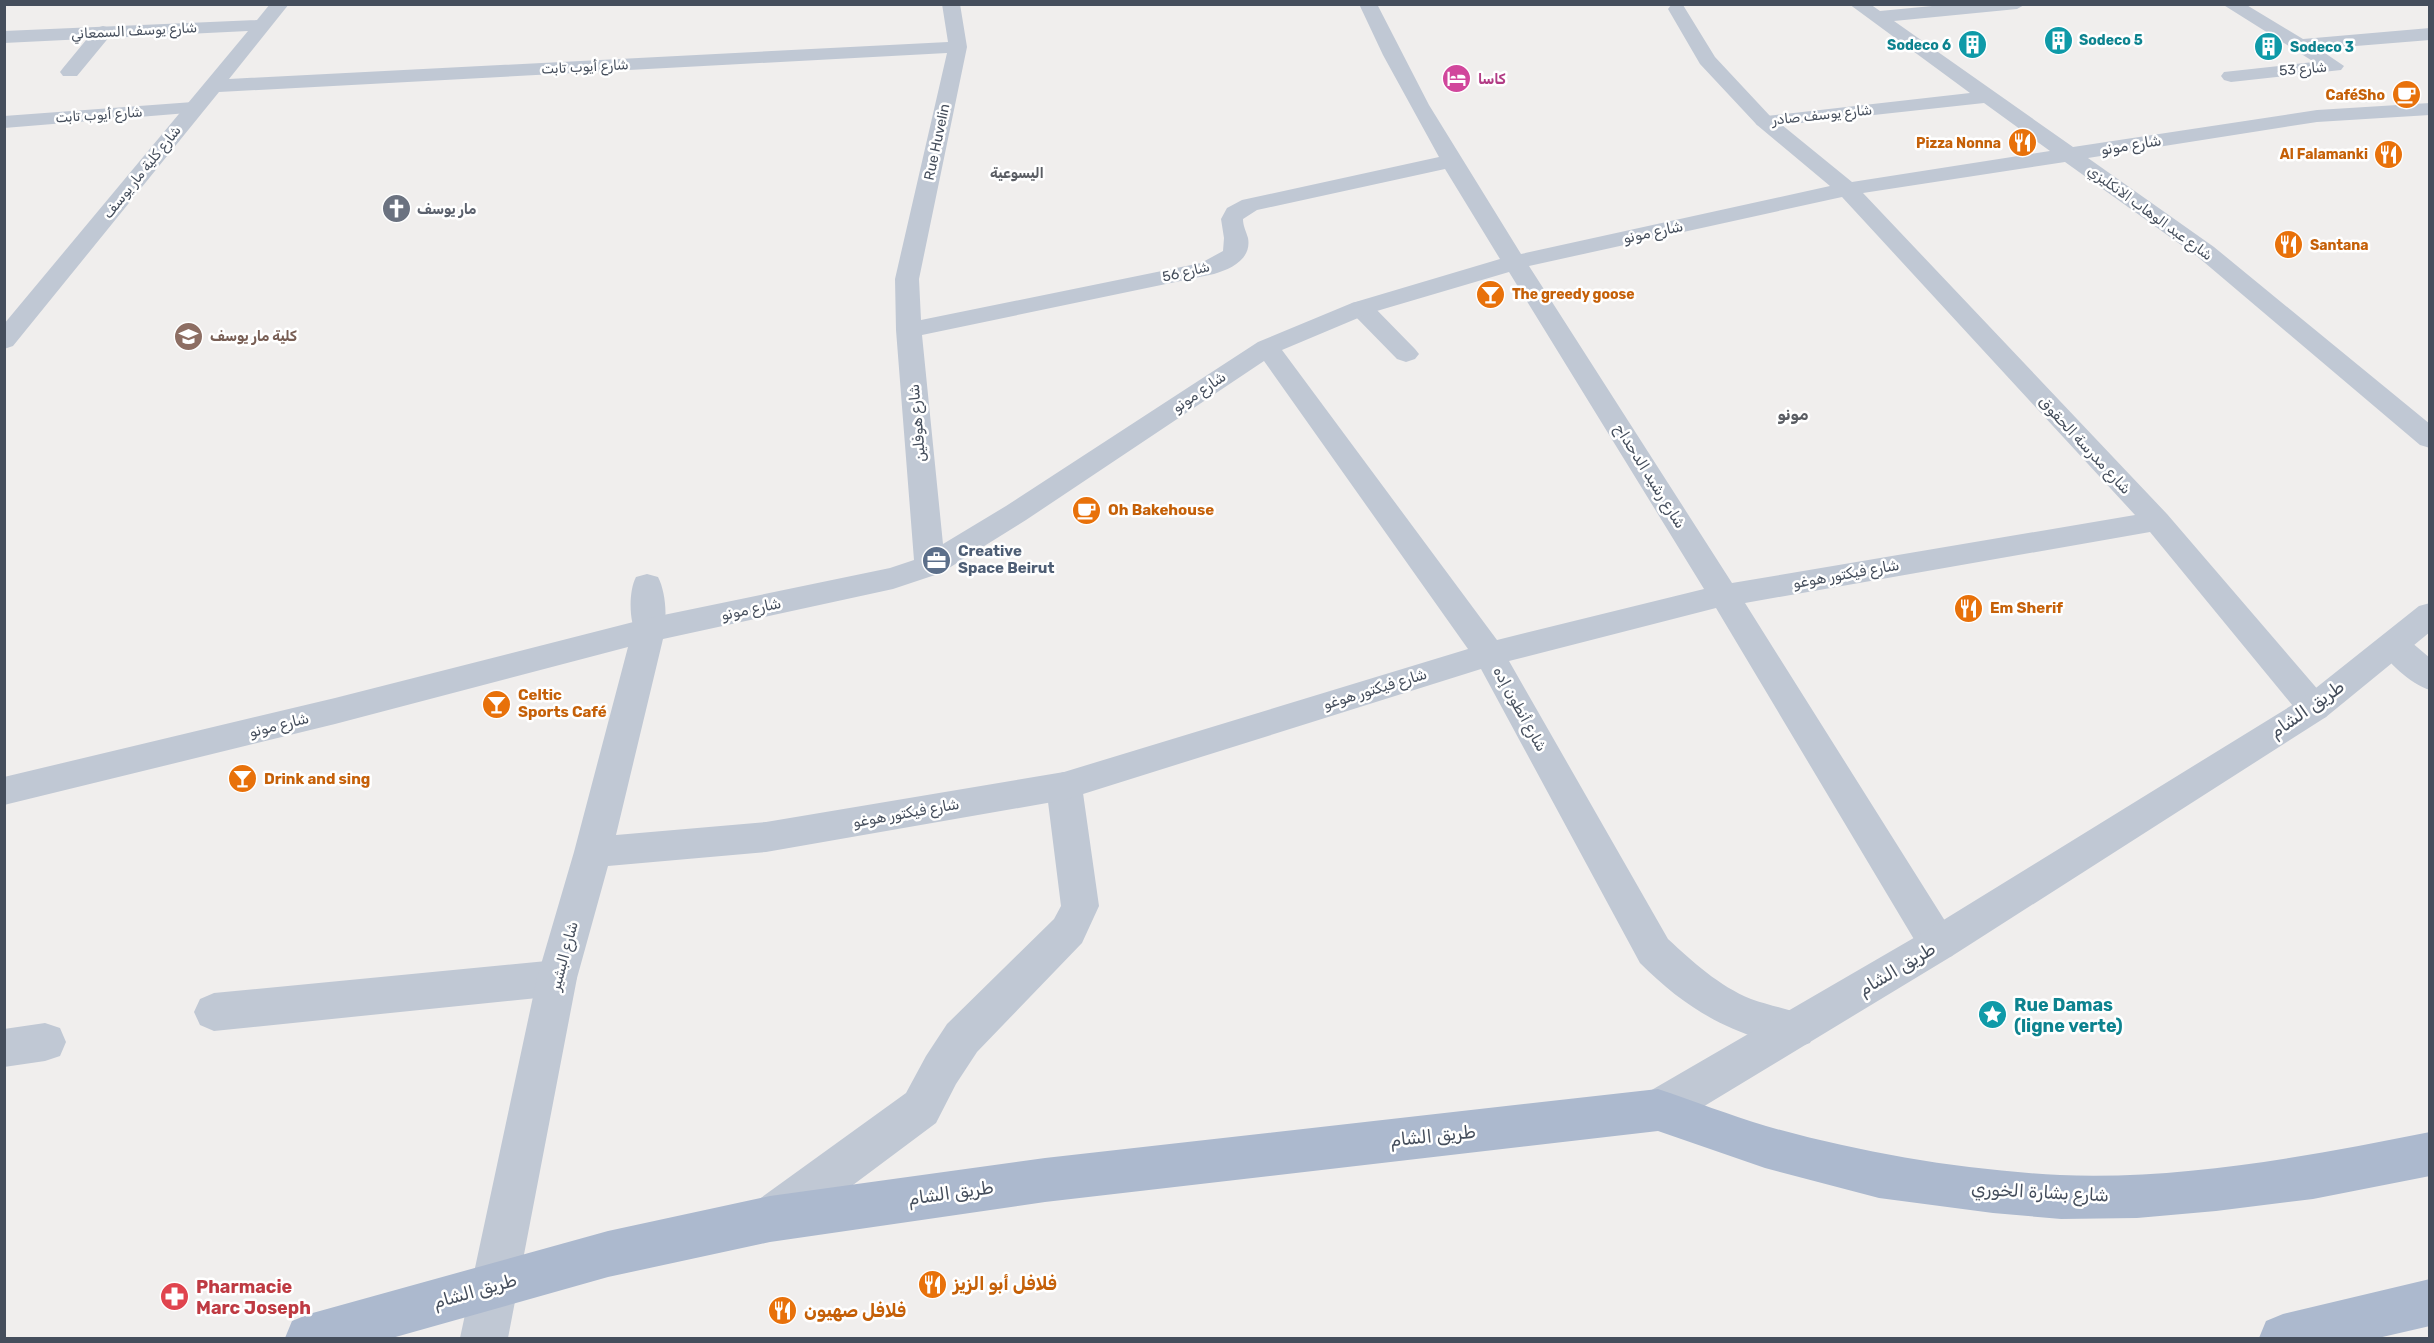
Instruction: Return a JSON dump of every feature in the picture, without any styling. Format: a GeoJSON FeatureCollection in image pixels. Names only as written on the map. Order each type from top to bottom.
{"type":"FeatureCollection","features":[{"type":"Feature","properties":{"kind":"main road","name":"طريق الشام"},"geometry":{"type":"LineString","coordinates":[[309,1338],[608,1254],[770,1219],[1045,1180],[1658,1110]]}},
{"type":"Feature","properties":{"kind":"main road","name":"شارع بشارة الخوري"},"geometry":{"type":"LineString","coordinates":[[1658,1110],[1765,1147],[1880,1176],[1982,1190],[2061,1197],[2137,1196],[2216,1189],[2313,1177],[2430,1154]]}},
{"type":"Feature","properties":{"kind":"main road"},"geometry":{"type":"LineString","coordinates":[[2283,1338],[2430,1302]]}},
{"type":"Feature","properties":{"kind":"street","name":"شارع كلية مار يوسف"},"geometry":{"type":"LineString","coordinates":[[4,340],[280,4]]}},
{"type":"Feature","properties":{"kind":"street","name":"Rue Huvelin"},"geometry":{"type":"LineString","coordinates":[[907,279],[958,47],[951,4]]}},
{"type":"Feature","properties":{"kind":"street","name":"شارع رشيد الدحداح"},"geometry":{"type":"LineString","coordinates":[[1368,4],[1385,42],[1452,161],[1725,595],[1938,944]]}},
{"type":"Feature","properties":{"kind":"street"},"geometry":{"type":"LineString","coordinates":[[1867,11],[2017,4]]}},
{"type":"Feature","properties":{"kind":"street","name":"شارع 53"},"geometry":{"type":"LineString","coordinates":[[2231,4],[2334,66],[2231,76]]}},
{"type":"Feature","properties":{"kind":"street"},"geometry":{"type":"LineString","coordinates":[[1677,9],[1707,60],[1764,121]]}},
{"type":"Feature","properties":{"kind":"street","name":"شارع عبد الوهاب الانكليزي"},"geometry":{"type":"LineString","coordinates":[[1867,11],[2206,252],[2430,439]]}},
{"type":"Feature","properties":{"kind":"street","name":"شارع يوسف السمعاني"},"geometry":{"type":"LineString","coordinates":[[4,37],[263,25]]}},
{"type":"Feature","properties":{"kind":"street"},"geometry":{"type":"LineString","coordinates":[[70,72],[103,32]]}},
{"type":"Feature","properties":{"kind":"street","name":"شارع 53"},"geometry":{"type":"LineString","coordinates":[[2300,45],[2430,34]]}},
{"type":"Feature","properties":{"kind":"street","name":"شارع أيوب تابت"},"geometry":{"type":"LineString","coordinates":[[212,86],[958,47]]}},
{"type":"Feature","properties":{"kind":"street","name":"شارع يوسف صادر"},"geometry":{"type":"LineString","coordinates":[[1764,121],[1988,97]]}},
{"type":"Feature","properties":{"kind":"street","name":"شارع أيوب تابت"},"geometry":{"type":"LineString","coordinates":[[4,122],[194,108]]}},
{"type":"Feature","properties":{"kind":"street","name":"شارع مونو"},"geometry":{"type":"LineString","coordinates":[[4,791],[335,711],[649,630],[893,578],[930,566],[1016,513],[1267,347],[1361,308],[1516,262],[1846,189],[2317,116],[2430,109]]}},
{"type":"Feature","properties":{"kind":"street","name":"شارع يوسف صادر"},"geometry":{"type":"LineString","coordinates":[[1764,121],[1846,189]]}},
{"type":"Feature","properties":{"kind":"street","name":"شارع 56"},"geometry":{"type":"LineString","coordinates":[[909,330],[1206,269],[1225,262],[1232,256],[1236,247],[1232,219],[1241,209],[1452,161]]}},
{"type":"Feature","properties":{"kind":"street","name":"شارع مدرسة الحقوق"},"geometry":{"type":"LineString","coordinates":[[1846,189],[2157,521],[2314,708]]}},
{"type":"Feature","properties":{"kind":"street","name":"شارع هوفلين"},"geometry":{"type":"LineString","coordinates":[[907,279],[909,330],[930,566]]}},
{"type":"Feature","properties":{"kind":"street"},"geometry":{"type":"LineString","coordinates":[[1361,308],[1406,354]]}},
{"type":"Feature","properties":{"kind":"street","name":"شارع أنطون إده"},"geometry":{"type":"LineString","coordinates":[[1267,347],[1490,654],[1654,951],[1682,979],[1716,1003],[1754,1020],[1795,1030]]}},
{"type":"Feature","properties":{"kind":"street","name":"شارع فيكتور هوغو"},"geometry":{"type":"LineString","coordinates":[[593,852],[766,837],[1065,786],[1490,654],[1725,595],[2157,521]]}},
{"type":"Feature","properties":{"kind":"street","name":"شارع البشير"},"geometry":{"type":"LineString","coordinates":[[484,1338],[557,978],[593,852],[649,630],[647,585]]}},
{"type":"Feature","properties":{"kind":"street","name":"طريق الشام"},"geometry":{"type":"LineString","coordinates":[[1658,1110],[1938,944],[2314,708],[2430,614]]}},
{"type":"Feature","properties":{"kind":"street"},"geometry":{"type":"LineString","coordinates":[[2392,644],[2430,678]]}},
{"type":"Feature","properties":{"kind":"street"},"geometry":{"type":"LineString","coordinates":[[770,1219],[921,1108],[941,1070],[962,1038],[1068,931],[1080,906],[1065,786]]}},
{"type":"Feature","properties":{"kind":"street"},"geometry":{"type":"LineString","coordinates":[[214,1012],[557,978]]}},
{"type":"Feature","properties":{"kind":"street"},"geometry":{"type":"LineString","coordinates":[[4,1048],[45,1042]]}},
{"type":"Feature","properties":{"kind":"place","name":"Sodeco 5"},"geometry":{"type":"Point","coordinates":[2058,40]}},
{"type":"Feature","properties":{"kind":"place","name":"Sodeco 6"},"geometry":{"type":"Point","coordinates":[1972,45]}},
{"type":"Feature","properties":{"kind":"place","name":"Sodeco 3"},"geometry":{"type":"Point","coordinates":[2269,47]}},
{"type":"Feature","properties":{"kind":"place","name":"كاسا"},"geometry":{"type":"Point","coordinates":[1457,79]}},
{"type":"Feature","properties":{"kind":"place","name":"CaféSho"},"geometry":{"type":"Point","coordinates":[2406,95]}},
{"type":"Feature","properties":{"kind":"place","name":"Pizza Nonna"},"geometry":{"type":"Point","coordinates":[2022,143]}},
{"type":"Feature","properties":{"kind":"place","name":"Al Falamanki"},"geometry":{"type":"Point","coordinates":[2389,154]}},
{"type":"Feature","properties":{"kind":"place","name":"مار يوسف"},"geometry":{"type":"Point","coordinates":[396,209]}},
{"type":"Feature","properties":{"kind":"place","name":"Santana"},"geometry":{"type":"Point","coordinates":[2289,245]}},
{"type":"Feature","properties":{"kind":"place","name":"The greedy goose"},"geometry":{"type":"Point","coordinates":[1491,294]}},
{"type":"Feature","properties":{"kind":"place","name":"كلية مار يوسف"},"geometry":{"type":"Point","coordinates":[189,336]}},
{"type":"Feature","properties":{"kind":"place","name":"Oh Bakehouse"},"geometry":{"type":"Point","coordinates":[1087,510]}},
{"type":"Feature","properties":{"kind":"place","name":"Creative Space Beirut"},"geometry":{"type":"Point","coordinates":[937,560]}},
{"type":"Feature","properties":{"kind":"place","name":"Em Sherif"},"geometry":{"type":"Point","coordinates":[1969,608]}},
{"type":"Feature","properties":{"kind":"place","name":"Celtic Sports Café"},"geometry":{"type":"Point","coordinates":[497,704]}},
{"type":"Feature","properties":{"kind":"place","name":"Drink and sing"},"geometry":{"type":"Point","coordinates":[243,779]}},
{"type":"Feature","properties":{"kind":"place","name":"Rue Damas (ligne verte)"},"geometry":{"type":"Point","coordinates":[1993,1015]}},
{"type":"Feature","properties":{"kind":"place","name":"فلافل أبو الزيز"},"geometry":{"type":"Point","coordinates":[932,1284]}},
{"type":"Feature","properties":{"kind":"place","name":"Pharmacie Marc Joseph"},"geometry":{"type":"Point","coordinates":[175,1297]}},
{"type":"Feature","properties":{"kind":"place","name":"فلافل صهيون"},"geometry":{"type":"Point","coordinates":[783,1311]}},
{"type":"Feature","properties":{"kind":"district","name":"اليسوعية"},"geometry":{"type":"Point","coordinates":[1017,173]}},
{"type":"Feature","properties":{"kind":"district","name":"مونو"},"geometry":{"type":"Point","coordinates":[1793,414]}}]}
